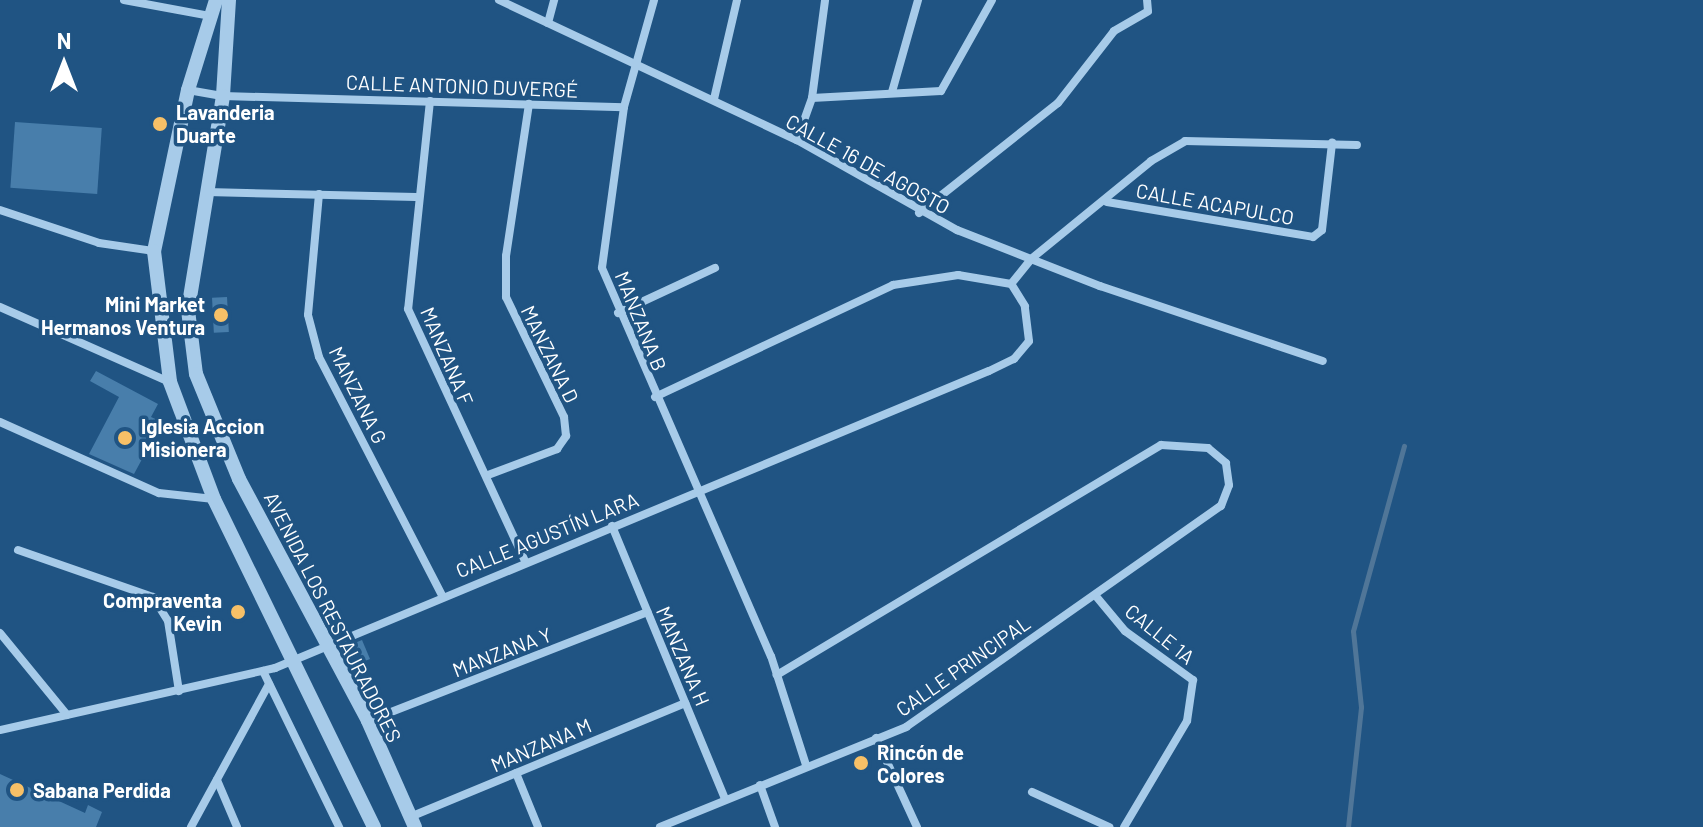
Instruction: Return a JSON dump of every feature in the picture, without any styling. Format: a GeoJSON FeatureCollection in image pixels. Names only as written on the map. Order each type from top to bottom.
{"type":"FeatureCollection","features":[{"type":"Feature","properties":{"kind":"street"},"geometry":{"type":"LineString","coordinates":[[124,0],[210,16]]}},
{"type":"Feature","properties":{"kind":"street"},"geometry":{"type":"LineString","coordinates":[[216,0],[188,90],[154,251],[170,382],[214,499],[374,827]]}},
{"type":"Feature","properties":{"kind":"street","name":"AVENIDA LOS RESTAURADORES"},"geometry":{"type":"LineString","coordinates":[[229,0],[223,96],[188,310],[196,374],[239,479],[368,721],[412,822]]}},
{"type":"Feature","properties":{"kind":"street","name":"CALLE 16 DE AGOSTO"},"geometry":{"type":"LineString","coordinates":[[499,0],[797,140],[919,213],[1031,259],[1323,361]]}},
{"type":"Feature","properties":{"kind":"street"},"geometry":{"type":"LineString","coordinates":[[548,23],[554,0]]}},
{"type":"Feature","properties":{"kind":"street"},"geometry":{"type":"LineString","coordinates":[[624,107],[654,0]]}},
{"type":"Feature","properties":{"kind":"street"},"geometry":{"type":"LineString","coordinates":[[714,99],[737,0]]}},
{"type":"Feature","properties":{"kind":"street"},"geometry":{"type":"LineString","coordinates":[[797,140],[812,98],[825,0]]}},
{"type":"Feature","properties":{"kind":"street"},"geometry":{"type":"LineString","coordinates":[[892,92],[918,0]]}},
{"type":"Feature","properties":{"kind":"street"},"geometry":{"type":"LineString","coordinates":[[812,98],[946,88],[992,0]]}},
{"type":"Feature","properties":{"kind":"street"},"geometry":{"type":"LineString","coordinates":[[919,213],[1058,103],[1114,31],[1148,11],[1147,0]]}},
{"type":"Feature","properties":{"kind":"street","name":"CALLE ANTONIO DUVERGÉ"},"geometry":{"type":"LineString","coordinates":[[188,90],[223,96],[624,107]]}},
{"type":"Feature","properties":{"kind":"street","name":"MANZANA F"},"geometry":{"type":"LineString","coordinates":[[430,101],[416,197],[408,309],[488,475],[525,561]]}},
{"type":"Feature","properties":{"kind":"street","name":"MANZANA D"},"geometry":{"type":"LineString","coordinates":[[488,475],[557,449],[566,436],[564,417],[506,297],[506,256],[529,104]]}},
{"type":"Feature","properties":{"kind":"street","name":"MANZANA B"},"geometry":{"type":"LineString","coordinates":[[624,107],[602,238],[602,268],[618,313],[699,490],[777,675],[806,765]]}},
{"type":"Feature","properties":{"kind":"street"},"geometry":{"type":"LineString","coordinates":[[655,397],[893,285],[958,275],[1011,284],[1031,259],[1107,202],[1151,161],[1185,141],[1357,145]]}},
{"type":"Feature","properties":{"kind":"street","name":"CALLE ACAPULCO"},"geometry":{"type":"LineString","coordinates":[[1107,202],[1313,237],[1322,230],[1332,143]]}},
{"type":"Feature","properties":{"kind":"street"},"geometry":{"type":"LineString","coordinates":[[207,192],[416,197]]}},
{"type":"Feature","properties":{"kind":"street","name":"MANZANA G"},"geometry":{"type":"LineString","coordinates":[[319,194],[308,315],[319,357],[442,595]]}},
{"type":"Feature","properties":{"kind":"street"},"geometry":{"type":"LineString","coordinates":[[0,210],[99,243],[154,251]]}},
{"type":"Feature","properties":{"kind":"street"},"geometry":{"type":"LineString","coordinates":[[618,313],[715,268]]}},
{"type":"Feature","properties":{"kind":"street","name":"CALLE AGUSTÍN LARA"},"geometry":{"type":"LineString","coordinates":[[0,730],[263,671],[1014,359],[1029,341],[1029,326],[1011,284]]}},
{"type":"Feature","properties":{"kind":"street"},"geometry":{"type":"LineString","coordinates":[[0,307],[170,382]]}},
{"type":"Feature","properties":{"kind":"street"},"geometry":{"type":"LineString","coordinates":[[0,422],[159,493],[214,499]]}},
{"type":"Feature","properties":{"kind":"street","name":"CALLE PRINCIPAL"},"geometry":{"type":"LineString","coordinates":[[660,827],[806,765],[906,727],[1221,506],[1229,485],[1226,463],[1208,448],[1161,445],[777,675]]}},
{"type":"Feature","properties":{"kind":"street","name":"MANZANA H"},"geometry":{"type":"LineString","coordinates":[[612,526],[725,799]]}},
{"type":"Feature","properties":{"kind":"street"},"geometry":{"type":"LineString","coordinates":[[18,550],[153,597],[168,621],[179,691]]}},
{"type":"Feature","properties":{"kind":"street","name":"CALLE 1A"},"geometry":{"type":"LineString","coordinates":[[1095,595],[1125,631],[1193,680],[1187,721],[1124,827]]}},
{"type":"Feature","properties":{"kind":"street","name":"MANZANA Y"},"geometry":{"type":"LineString","coordinates":[[368,721],[647,612]]}},
{"type":"Feature","properties":{"kind":"street"},"geometry":{"type":"LineString","coordinates":[[0,633],[67,715]]}},
{"type":"Feature","properties":{"kind":"street"},"geometry":{"type":"LineString","coordinates":[[263,671],[339,827]]}},
{"type":"Feature","properties":{"kind":"street"},"geometry":{"type":"LineString","coordinates":[[191,827],[269,684]]}},
{"type":"Feature","properties":{"kind":"street","name":"MANZANA M"},"geometry":{"type":"LineString","coordinates":[[412,822],[516,773],[685,703]]}},
{"type":"Feature","properties":{"kind":"street"},"geometry":{"type":"LineString","coordinates":[[0,719],[13,727]]}},
{"type":"Feature","properties":{"kind":"street"},"geometry":{"type":"LineString","coordinates":[[876,738],[917,827]]}},
{"type":"Feature","properties":{"kind":"street"},"geometry":{"type":"LineString","coordinates":[[516,773],[538,827]]}},
{"type":"Feature","properties":{"kind":"street"},"geometry":{"type":"LineString","coordinates":[[217,780],[237,827]]}},
{"type":"Feature","properties":{"kind":"street"},"geometry":{"type":"LineString","coordinates":[[760,785],[775,827]]}},
{"type":"Feature","properties":{"kind":"street"},"geometry":{"type":"LineString","coordinates":[[1032,792],[1109,827]]}},
{"type":"Feature","properties":{"kind":"building"},"geometry":{"type":"Polygon","coordinates":[[[15,122],[102,128],[97,194],[10,188],[15,122]]]}},
{"type":"Feature","properties":{"kind":"building","name":"Mini Market Hermanos Ventura"},"geometry":{"type":"Polygon","coordinates":[[[227,297],[229,332],[214,333],[212,298],[227,297]]]}},
{"type":"Feature","properties":{"kind":"building","name":"Iglesia Accion Misionera"},"geometry":{"type":"Polygon","coordinates":[[[96,371],[158,404],[151,417],[162,422],[134,474],[89,454],[119,397],[90,381],[96,371]]]}},
{"type":"Feature","properties":{"kind":"building"},"geometry":{"type":"Polygon","coordinates":[[[362,640],[370,659],[352,666],[350,645],[362,640]]]}},
{"type":"Feature","properties":{"kind":"building","name":"Sabana Perdida"},"geometry":{"type":"Polygon","coordinates":[[[0,774],[85,813],[88,805],[102,812],[96,827],[0,827],[0,774]]]}},
{"type":"Feature","properties":{"kind":"waterway"},"geometry":{"type":"LineString","coordinates":[[1348,827],[1361,707],[1353,631],[1404,446]]}},
{"type":"Feature","properties":{"kind":"place","name":"Lavanderia Duarte"},"geometry":{"type":"Point","coordinates":[160,124]}},
{"type":"Feature","properties":{"kind":"place","name":"Mini Market Hermanos Ventura"},"geometry":{"type":"Point","coordinates":[221,315]}},
{"type":"Feature","properties":{"kind":"place","name":"Iglesia Accion Misionera"},"geometry":{"type":"Point","coordinates":[125,438]}},
{"type":"Feature","properties":{"kind":"place","name":"Compraventa Kevin"},"geometry":{"type":"Point","coordinates":[238,612]}},
{"type":"Feature","properties":{"kind":"place","name":"Rincón de Colores"},"geometry":{"type":"Point","coordinates":[861,763]}},
{"type":"Feature","properties":{"kind":"place","name":"Sabana Perdida"},"geometry":{"type":"Point","coordinates":[17,790]}}]}
